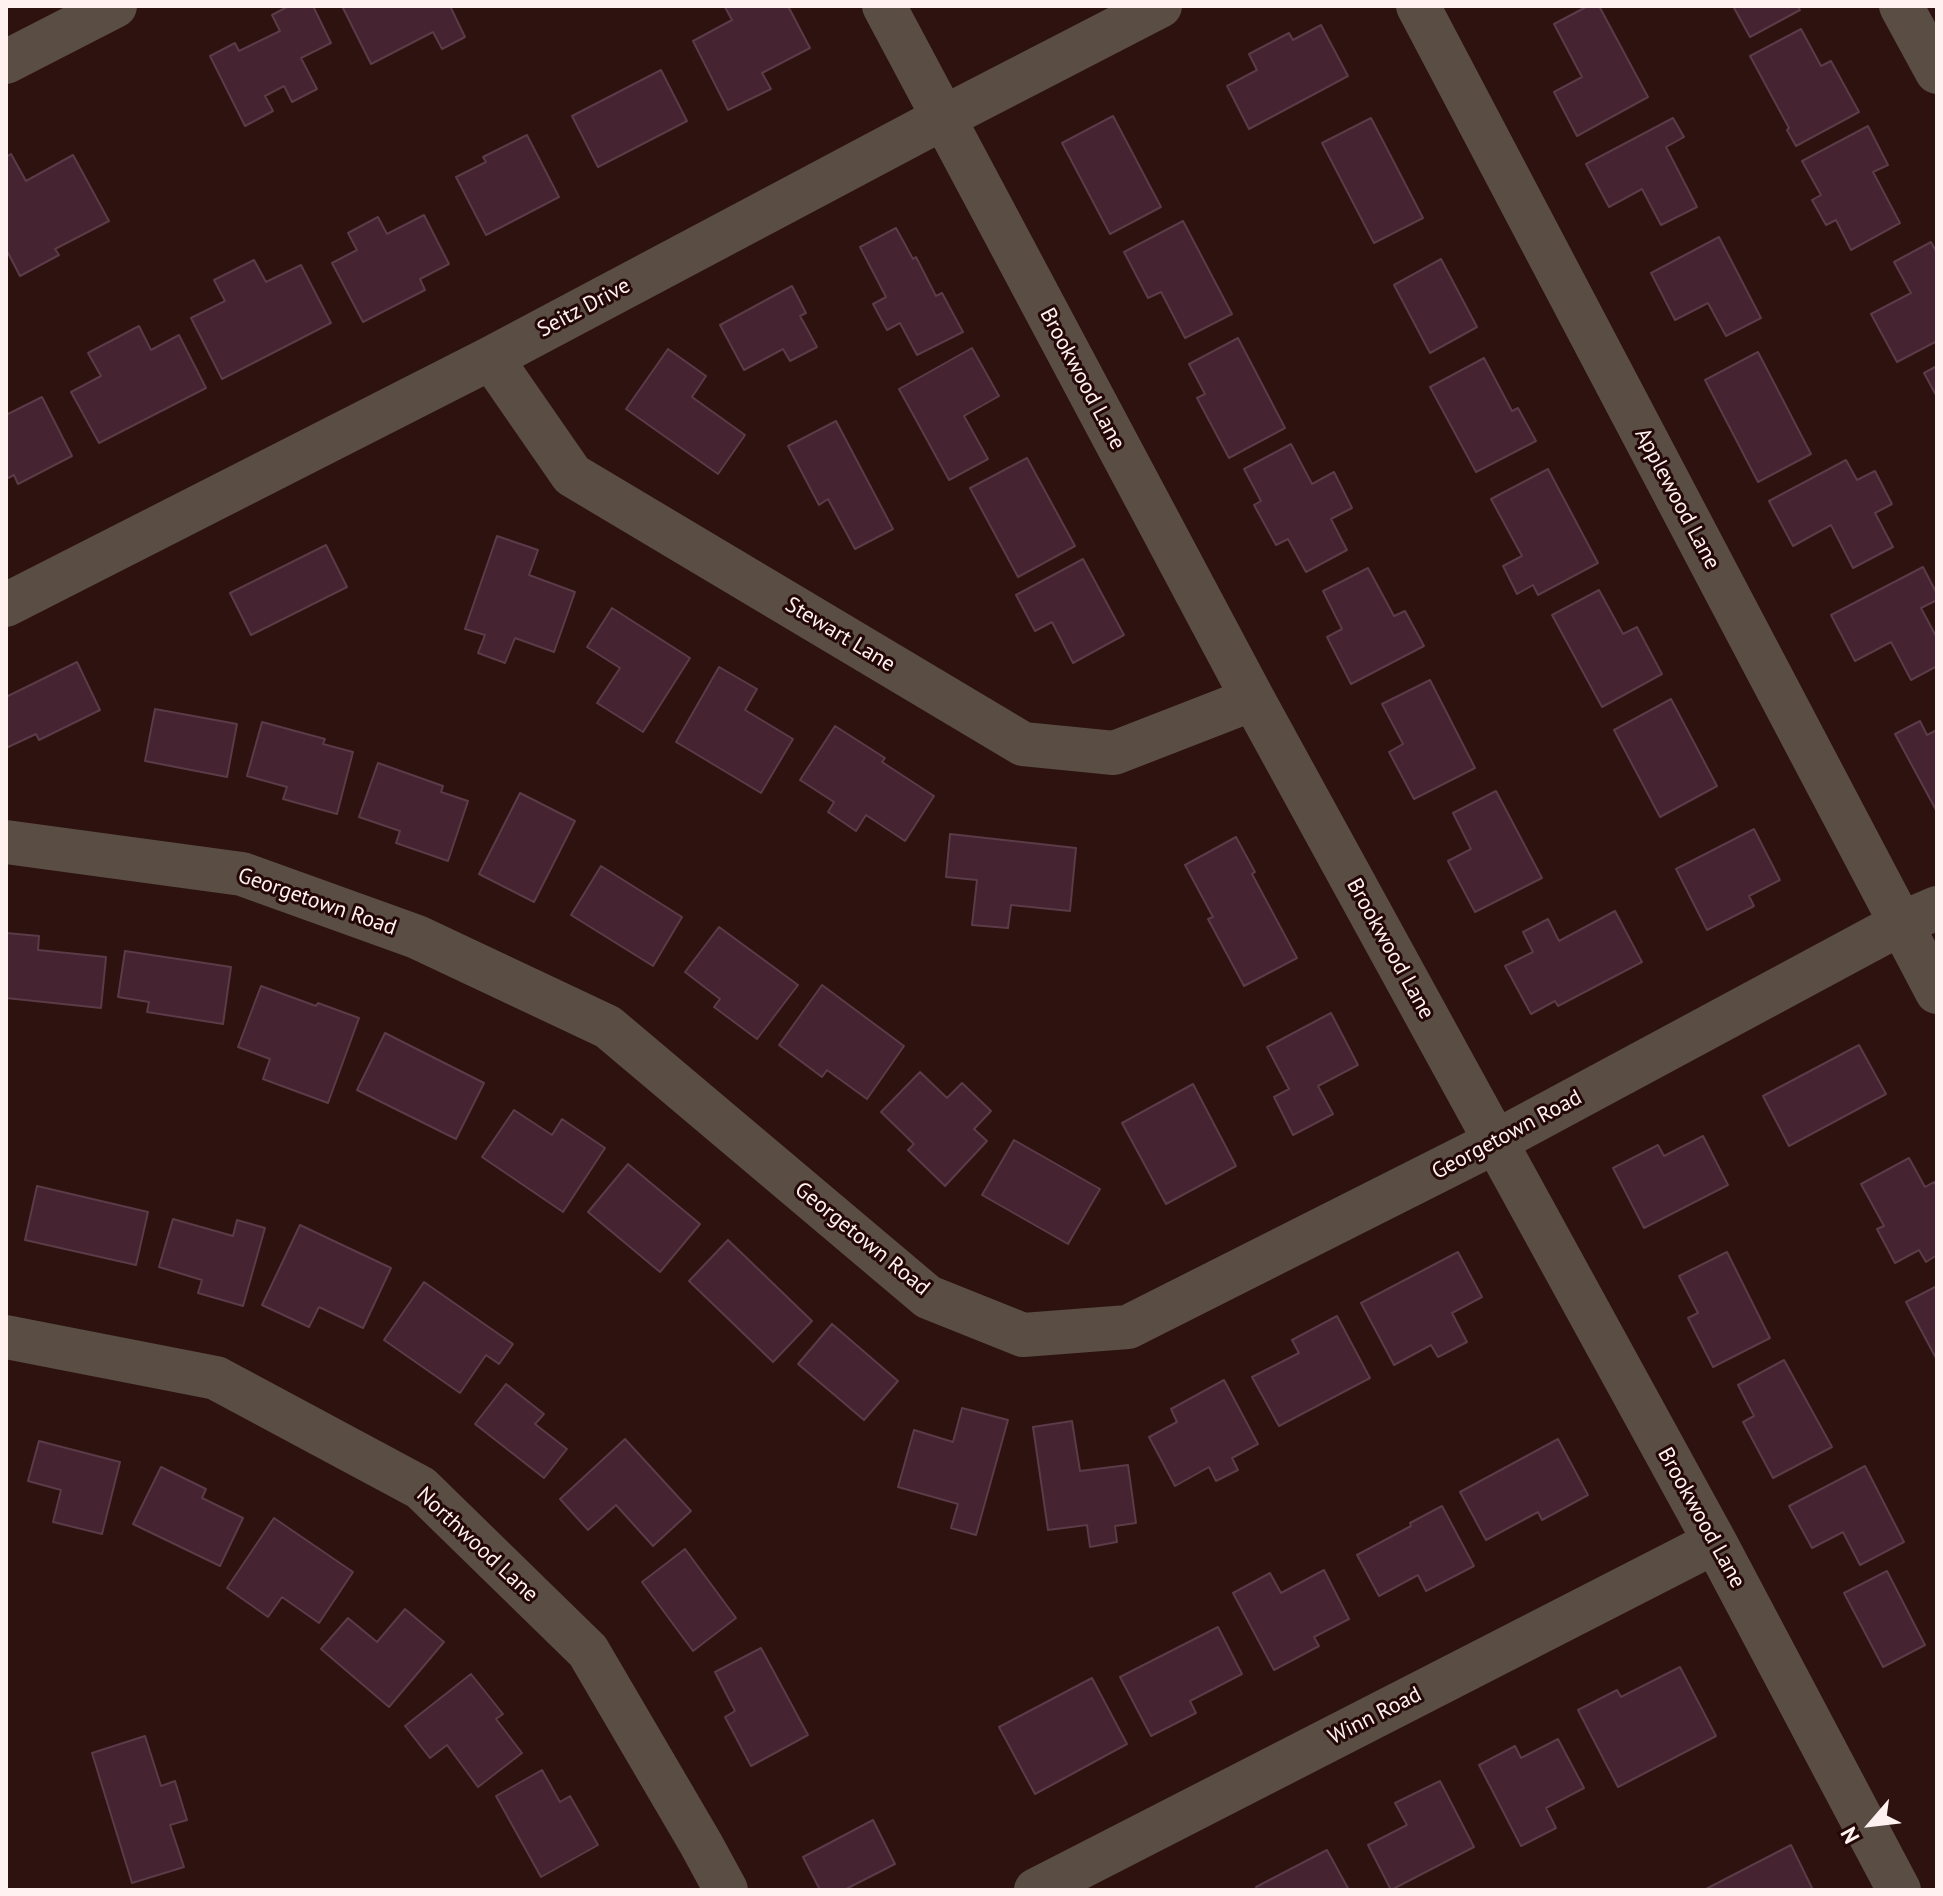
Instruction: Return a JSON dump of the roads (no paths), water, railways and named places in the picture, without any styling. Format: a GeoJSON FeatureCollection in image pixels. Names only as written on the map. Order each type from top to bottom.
{"type":"FeatureCollection","features":[{"type":"Feature","properties":{"kind":"street"},"geometry":{"type":"LineString","coordinates":[[6,62],[115,6]]}},
{"type":"Feature","properties":{"kind":"street","name":"Brookwood Lane"},"geometry":{"type":"LineString","coordinates":[[884,6],[1253,699],[1715,1542],[1899,1890]]}},
{"type":"Feature","properties":{"kind":"street","name":"Seitz Drive"},"geometry":{"type":"LineString","coordinates":[[6,605],[491,358],[1160,6]]}},
{"type":"Feature","properties":{"kind":"street","name":"Applewood Lane"},"geometry":{"type":"LineString","coordinates":[[1418,6],[1919,916],[1937,992]]}},
{"type":"Feature","properties":{"kind":"street"},"geometry":{"type":"LineString","coordinates":[[1901,6],[1937,72]]}},
{"type":"Feature","properties":{"kind":"street","name":"Stewart Lane"},"geometry":{"type":"LineString","coordinates":[[491,358],[572,475],[1023,744],[1114,753],[1253,699]]}},
{"type":"Feature","properties":{"kind":"street","name":"Georgetown Road"},"geometry":{"type":"LineString","coordinates":[[6,842],[242,874],[417,937],[608,1027],[928,1297],[1023,1335],[1128,1327],[1495,1142],[1919,916]]}},
{"type":"Feature","properties":{"kind":"street","name":"Northwood Lane"},"geometry":{"type":"LineString","coordinates":[[6,1337],[216,1378],[421,1488],[588,1651],[726,1890]]}},
{"type":"Feature","properties":{"kind":"street","name":"Winn Road"},"geometry":{"type":"LineString","coordinates":[[1036,1890],[1715,1542]]}}]}
